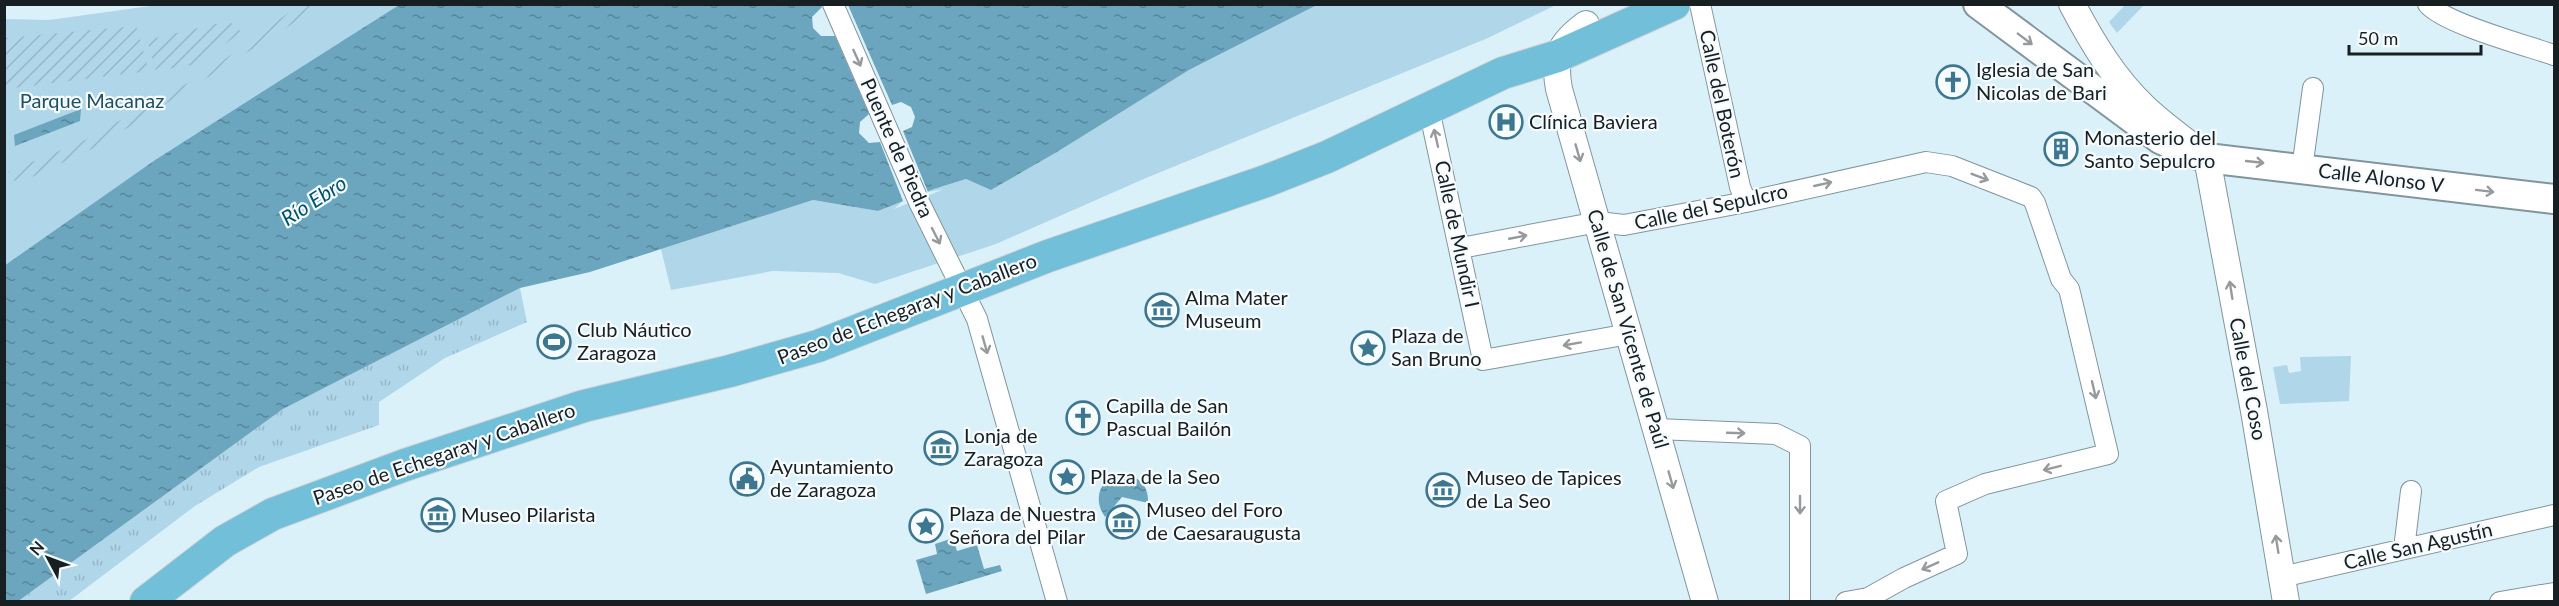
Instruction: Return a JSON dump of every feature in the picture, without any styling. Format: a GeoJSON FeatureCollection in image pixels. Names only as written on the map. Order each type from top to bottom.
{"type":"FeatureCollection","features":[{"type":"Feature","properties":{"kind":"main road","name":"Paseo de Echegaray y Caballero"},"geometry":{"type":"LineString","coordinates":[[1503,74],[1564,34],[1629,4]]}},
{"type":"Feature","properties":{"kind":"main road","name":"Paseo de Echegaray y Caballero"},"geometry":{"type":"LineString","coordinates":[[146,602],[225,541],[273,514],[405,465],[573,410],[730,371],[818,346],[957,277],[1048,256],[1327,157],[1503,74],[1558,56],[1674,4]]}},
{"type":"Feature","properties":{"kind":"main road"},"geometry":{"type":"LineString","coordinates":[[1978,4],[2160,139],[2207,158]]}},
{"type":"Feature","properties":{"kind":"main road","name":"Calle Alonso V"},"geometry":{"type":"LineString","coordinates":[[2207,158],[2554,200]]}},
{"type":"Feature","properties":{"kind":"street","name":"Puente de Piedra"},"geometry":{"type":"LineString","coordinates":[[833,4],[919,202],[977,319],[1057,602]]}},
{"type":"Feature","properties":{"kind":"street","name":"Calle del Boterón"},"geometry":{"type":"LineString","coordinates":[[1700,4],[1740,188],[1746,202]]}},
{"type":"Feature","properties":{"kind":"street"},"geometry":{"type":"LineString","coordinates":[[2072,4],[2098,51],[2130,93],[2153,115],[2207,158]]}},
{"type":"Feature","properties":{"kind":"street"},"geometry":{"type":"LineString","coordinates":[[2428,4],[2433,10],[2453,20],[2554,55]]}},
{"type":"Feature","properties":{"kind":"street"},"geometry":{"type":"LineString","coordinates":[[1558,56],[1568,39],[1586,24]]}},
{"type":"Feature","properties":{"kind":"street","name":"Calle de San Vicente de Paúl"},"geometry":{"type":"LineString","coordinates":[[1558,56],[1559,89],[1705,602]]}},
{"type":"Feature","properties":{"kind":"street"},"geometry":{"type":"LineString","coordinates":[[2302,169],[2313,88]]}},
{"type":"Feature","properties":{"kind":"street","name":"Calle de Mundir I"},"geometry":{"type":"LineString","coordinates":[[1429,109],[1461,248],[1483,360],[1629,333]]}},
{"type":"Feature","properties":{"kind":"street","name":"Calle del Coso"},"geometry":{"type":"LineString","coordinates":[[2207,158],[2284,589]]}},
{"type":"Feature","properties":{"kind":"street","name":"Calle del Sepulcro"},"geometry":{"type":"LineString","coordinates":[[1461,248],[1598,222],[1624,225],[1746,202],[1926,162],[1952,166],[2031,197],[2061,279],[2069,290],[2108,454],[1984,484],[1946,501],[1957,554],[1904,578],[1869,598],[1846,602]]}},
{"type":"Feature","properties":{"kind":"street"},"geometry":{"type":"LineString","coordinates":[[1657,429],[1776,435],[1800,446],[1800,602]]}},
{"type":"Feature","properties":{"kind":"street"},"geometry":{"type":"LineString","coordinates":[[2404,549],[2411,491]]}},
{"type":"Feature","properties":{"kind":"street","name":"Calle San Agustín"},"geometry":{"type":"LineString","coordinates":[[2284,589],[2404,549],[2554,515]]}},
{"type":"Feature","properties":{"kind":"street"},"geometry":{"type":"LineString","coordinates":[[2500,602],[2529,599],[2554,593]]}},
{"type":"Feature","properties":{"kind":"green space","name":"Parque Macanaz"},"geometry":{"type":"Polygon","coordinates":[[[165,4],[399,5],[155,160],[5,266],[5,19],[49,20],[165,4]]]}},
{"type":"Feature","properties":{"kind":"green space"},"geometry":{"type":"Polygon","coordinates":[[[2126,4],[2144,5],[2117,33],[2109,22],[2126,4]]]}},
{"type":"Feature","properties":{"kind":"green space"},"geometry":{"type":"Polygon","coordinates":[[[299,5],[322,5],[102,144],[17,184],[8,172],[83,141],[206,73],[299,5]]]}},
{"type":"Feature","properties":{"kind":"green space"},"geometry":{"type":"Polygon","coordinates":[[[1317,5],[1556,5],[1488,38],[1146,178],[996,244],[875,284],[838,273],[773,271],[671,290],[661,249],[813,200],[878,211],[966,179],[991,190],[1189,70],[1317,5]]]}},
{"type":"Feature","properties":{"kind":"green space"},"geometry":{"type":"Polygon","coordinates":[[[229,21],[241,32],[198,64],[156,71],[147,40],[229,21]]]}},
{"type":"Feature","properties":{"kind":"green space"},"geometry":{"type":"Polygon","coordinates":[[[136,26],[149,71],[5,89],[5,38],[136,26]]]}},
{"type":"Feature","properties":{"kind":"green space"},"geometry":{"type":"Polygon","coordinates":[[[520,288],[527,322],[445,358],[379,402],[379,425],[259,467],[195,506],[69,601],[17,602],[283,409],[520,288]]]}},
{"type":"Feature","properties":{"kind":"green space"},"geometry":{"type":"Polygon","coordinates":[[[2351,356],[2349,401],[2280,404],[2273,367],[2287,365],[2289,373],[2301,371],[2300,357],[2351,356]]]}},
{"type":"Feature","properties":{"kind":"water","name":"Río Ebro"},"geometry":{"type":"Polygon","coordinates":[[[399,5],[1317,5],[1189,70],[991,190],[966,179],[878,211],[813,200],[590,272],[520,288],[283,409],[17,602],[4,601],[4,266],[155,160],[399,5]]]}},
{"type":"Feature","properties":{"kind":"water"},"geometry":{"type":"Polygon","coordinates":[[[81,109],[80,121],[15,146],[14,135],[81,109]]]}},
{"type":"Feature","properties":{"kind":"water"},"geometry":{"type":"Polygon","coordinates":[[[1121,474],[1142,482],[1147,491],[1148,503],[1122,497],[1105,517],[1099,503],[1100,490],[1108,480],[1121,474]]]}},
{"type":"Feature","properties":{"kind":"water"},"geometry":{"type":"Polygon","coordinates":[[[953,538],[957,551],[977,545],[984,569],[1000,565],[1002,571],[926,594],[916,560],[937,554],[935,544],[953,538]]]}},
{"type":"Feature","properties":{"kind":"pier"},"geometry":{"type":"Polygon","coordinates":[[[821,5],[848,5],[892,105],[901,102],[911,107],[915,117],[912,127],[903,131],[928,192],[944,189],[894,209],[903,201],[880,142],[869,143],[859,133],[860,122],[869,114],[835,36],[821,36],[813,28],[812,17],[822,7],[821,5]]]}},
{"type":"Feature","properties":{"kind":"place","name":"Iglesia de San Nicolas de Bari"},"geometry":{"type":"Point","coordinates":[1953,82]}},
{"type":"Feature","properties":{"kind":"place","name":"Clínica Baviera"},"geometry":{"type":"Point","coordinates":[1506,122]}},
{"type":"Feature","properties":{"kind":"place","name":"Monasterio del Santo Sepulcro"},"geometry":{"type":"Point","coordinates":[2061,149]}},
{"type":"Feature","properties":{"kind":"place","name":"Alma Mater Museum"},"geometry":{"type":"Point","coordinates":[1162,310]}},
{"type":"Feature","properties":{"kind":"place","name":"Club Náutico Zaragoza"},"geometry":{"type":"Point","coordinates":[554,342]}},
{"type":"Feature","properties":{"kind":"place","name":"Plaza de San Bruno"},"geometry":{"type":"Point","coordinates":[1368,348]}},
{"type":"Feature","properties":{"kind":"place","name":"Capilla de San Pascual Bailón"},"geometry":{"type":"Point","coordinates":[1083,418]}},
{"type":"Feature","properties":{"kind":"place","name":"Lonja de Zaragoza"},"geometry":{"type":"Point","coordinates":[941,448]}},
{"type":"Feature","properties":{"kind":"place","name":"Plaza de la Seo"},"geometry":{"type":"Point","coordinates":[1067,477]}},
{"type":"Feature","properties":{"kind":"place","name":"Ayuntamiento de Zaragoza"},"geometry":{"type":"Point","coordinates":[747,479]}},
{"type":"Feature","properties":{"kind":"place","name":"Museo de Tapices de La Seo"},"geometry":{"type":"Point","coordinates":[1443,490]}},
{"type":"Feature","properties":{"kind":"place","name":"Museo Pilarista"},"geometry":{"type":"Point","coordinates":[438,515]}},
{"type":"Feature","properties":{"kind":"place","name":"Museo del Foro de Caesaraugusta"},"geometry":{"type":"Point","coordinates":[1123,522]}},
{"type":"Feature","properties":{"kind":"place","name":"Plaza de Nuestra Señora del Pilar"},"geometry":{"type":"Point","coordinates":[926,526]}}]}
